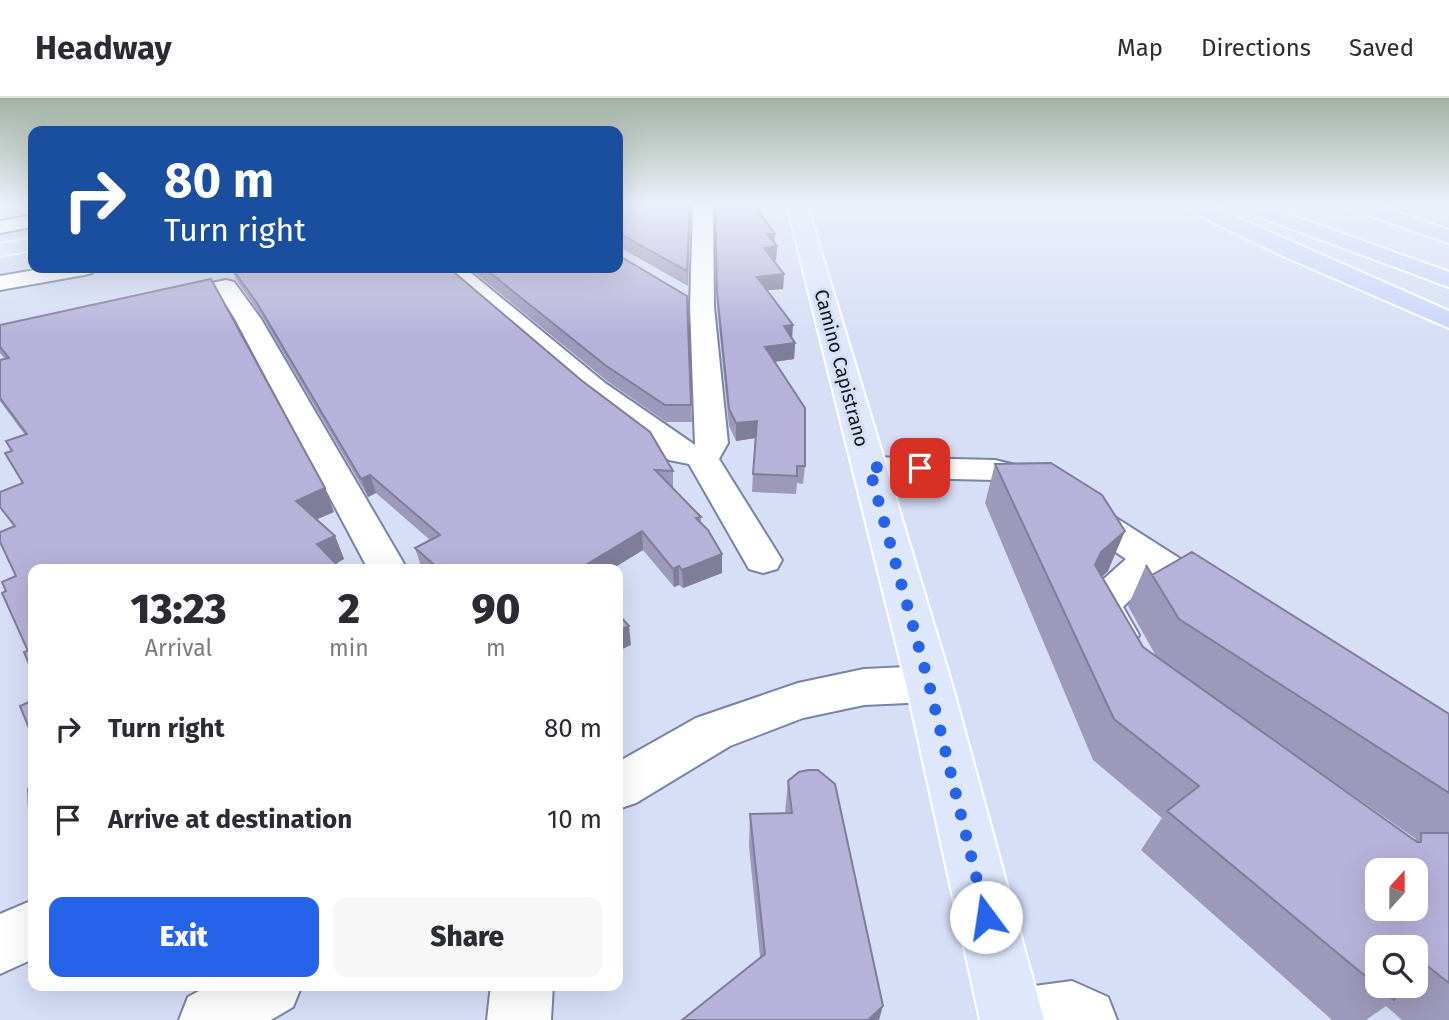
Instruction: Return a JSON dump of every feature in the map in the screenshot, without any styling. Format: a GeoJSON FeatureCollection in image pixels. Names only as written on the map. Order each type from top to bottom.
{"type":"FeatureCollection","features":[{"type":"Feature","properties":{"kind":"highway"},"geometry":{"type":"LineString","coordinates":[[1285,248],[1449,320]]}},
{"type":"Feature","properties":{"kind":"highway"},"geometry":{"type":"LineString","coordinates":[[1362,248],[1449,280]]}},
{"type":"Feature","properties":{"kind":"main road","name":"Camino Capistrano"},"geometry":{"type":"LineString","coordinates":[[809,248],[929,684],[1012,1020]]}},
{"type":"Feature","properties":{"kind":"street"},"geometry":{"type":"LineString","coordinates":[[457,273],[606,397],[681,453],[701,456],[709,451],[712,443],[692,300],[698,248]]}},
{"type":"Feature","properties":{"kind":"street"},"geometry":{"type":"LineString","coordinates":[[0,283],[56,273]]}},
{"type":"Feature","properties":{"kind":"street"},"geometry":{"type":"LineString","coordinates":[[136,306],[226,287],[248,319],[385,564]]}},
{"type":"Feature","properties":{"kind":"street"},"geometry":{"type":"LineString","coordinates":[[701,456],[763,560]]}},
{"type":"Feature","properties":{"kind":"street"},"geometry":{"type":"LineString","coordinates":[[869,467],[995,470],[1032,480],[1242,617]]}},
{"type":"Feature","properties":{"kind":"street"},"geometry":{"type":"LineString","coordinates":[[1140,674],[1101,604],[1150,558]]}},
{"type":"Feature","properties":{"kind":"street"},"geometry":{"type":"LineString","coordinates":[[623,784],[713,732],[798,701],[864,687],[929,684]]}},
{"type":"Feature","properties":{"kind":"street"},"geometry":{"type":"LineString","coordinates":[[0,944],[28,931]]}},
{"type":"Feature","properties":{"kind":"street"},"geometry":{"type":"LineString","coordinates":[[211,1020],[261,991]]}},
{"type":"Feature","properties":{"kind":"street"},"geometry":{"type":"LineString","coordinates":[[519,1020],[521,991]]}},
{"type":"Feature","properties":{"kind":"street"},"geometry":{"type":"LineString","coordinates":[[1019,1020],[1072,1013],[1085,1020]]}},
{"type":"Feature","properties":{"kind":"building"},"geometry":{"type":"Polygon","coordinates":[[[645,248],[688,248],[687,271],[645,248]]]}},
{"type":"Feature","properties":{"kind":"building"},"geometry":{"type":"Polygon","coordinates":[[[716,248],[764,248],[784,274],[757,277],[793,325],[784,326],[795,343],[765,347],[805,408],[805,466],[797,466],[797,476],[753,474],[757,421],[736,423],[729,409],[717,292],[716,248]]]}},
{"type":"Feature","properties":{"kind":"building"},"geometry":{"type":"Polygon","coordinates":[[[623,258],[687,296],[691,405],[665,405],[605,365],[490,273],[623,273],[623,258]]]}},
{"type":"Feature","properties":{"kind":"building"},"geometry":{"type":"Polygon","coordinates":[[[236,273],[455,273],[581,380],[650,432],[673,471],[655,470],[701,517],[696,518],[708,530],[722,554],[682,570],[679,566],[673,569],[642,531],[587,564],[433,564],[415,548],[440,535],[370,475],[361,479],[257,303],[236,273]]]}},
{"type":"Feature","properties":{"kind":"building"},"geometry":{"type":"Polygon","coordinates":[[[211,279],[325,488],[296,501],[335,536],[317,544],[336,564],[28,564],[28,651],[2,593],[6,591],[2,582],[16,576],[0,542],[0,532],[15,526],[0,507],[0,492],[23,483],[5,453],[12,451],[6,441],[27,434],[0,398],[0,360],[9,358],[0,347],[0,325],[211,279]]]}},
{"type":"Feature","properties":{"kind":"building"},"geometry":{"type":"Polygon","coordinates":[[[1051,463],[1102,495],[1125,531],[1101,552],[1095,565],[1143,647],[1417,842],[1421,842],[1421,833],[1449,833],[1449,983],[1428,967],[1428,935],[1365,935],[1365,976],[1167,811],[1199,786],[1114,719],[995,464],[1051,463]]]}},
{"type":"Feature","properties":{"kind":"building"},"geometry":{"type":"Polygon","coordinates":[[[1192,552],[1449,714],[1449,793],[1179,619],[1152,575],[1192,552]]]}},
{"type":"Feature","properties":{"kind":"building"},"geometry":{"type":"Polygon","coordinates":[[[28,702],[28,726],[20,706],[28,702]]]}},
{"type":"Feature","properties":{"kind":"building"},"geometry":{"type":"Polygon","coordinates":[[[818,770],[835,784],[883,1006],[868,1020],[682,1020],[765,954],[750,814],[792,813],[788,781],[799,772],[818,770]]]}},
{"type":"Feature","properties":{"kind":"route"},"geometry":{"type":"LineString","coordinates":[[920,468],[869,467],[929,684],[986,917]]}}]}
